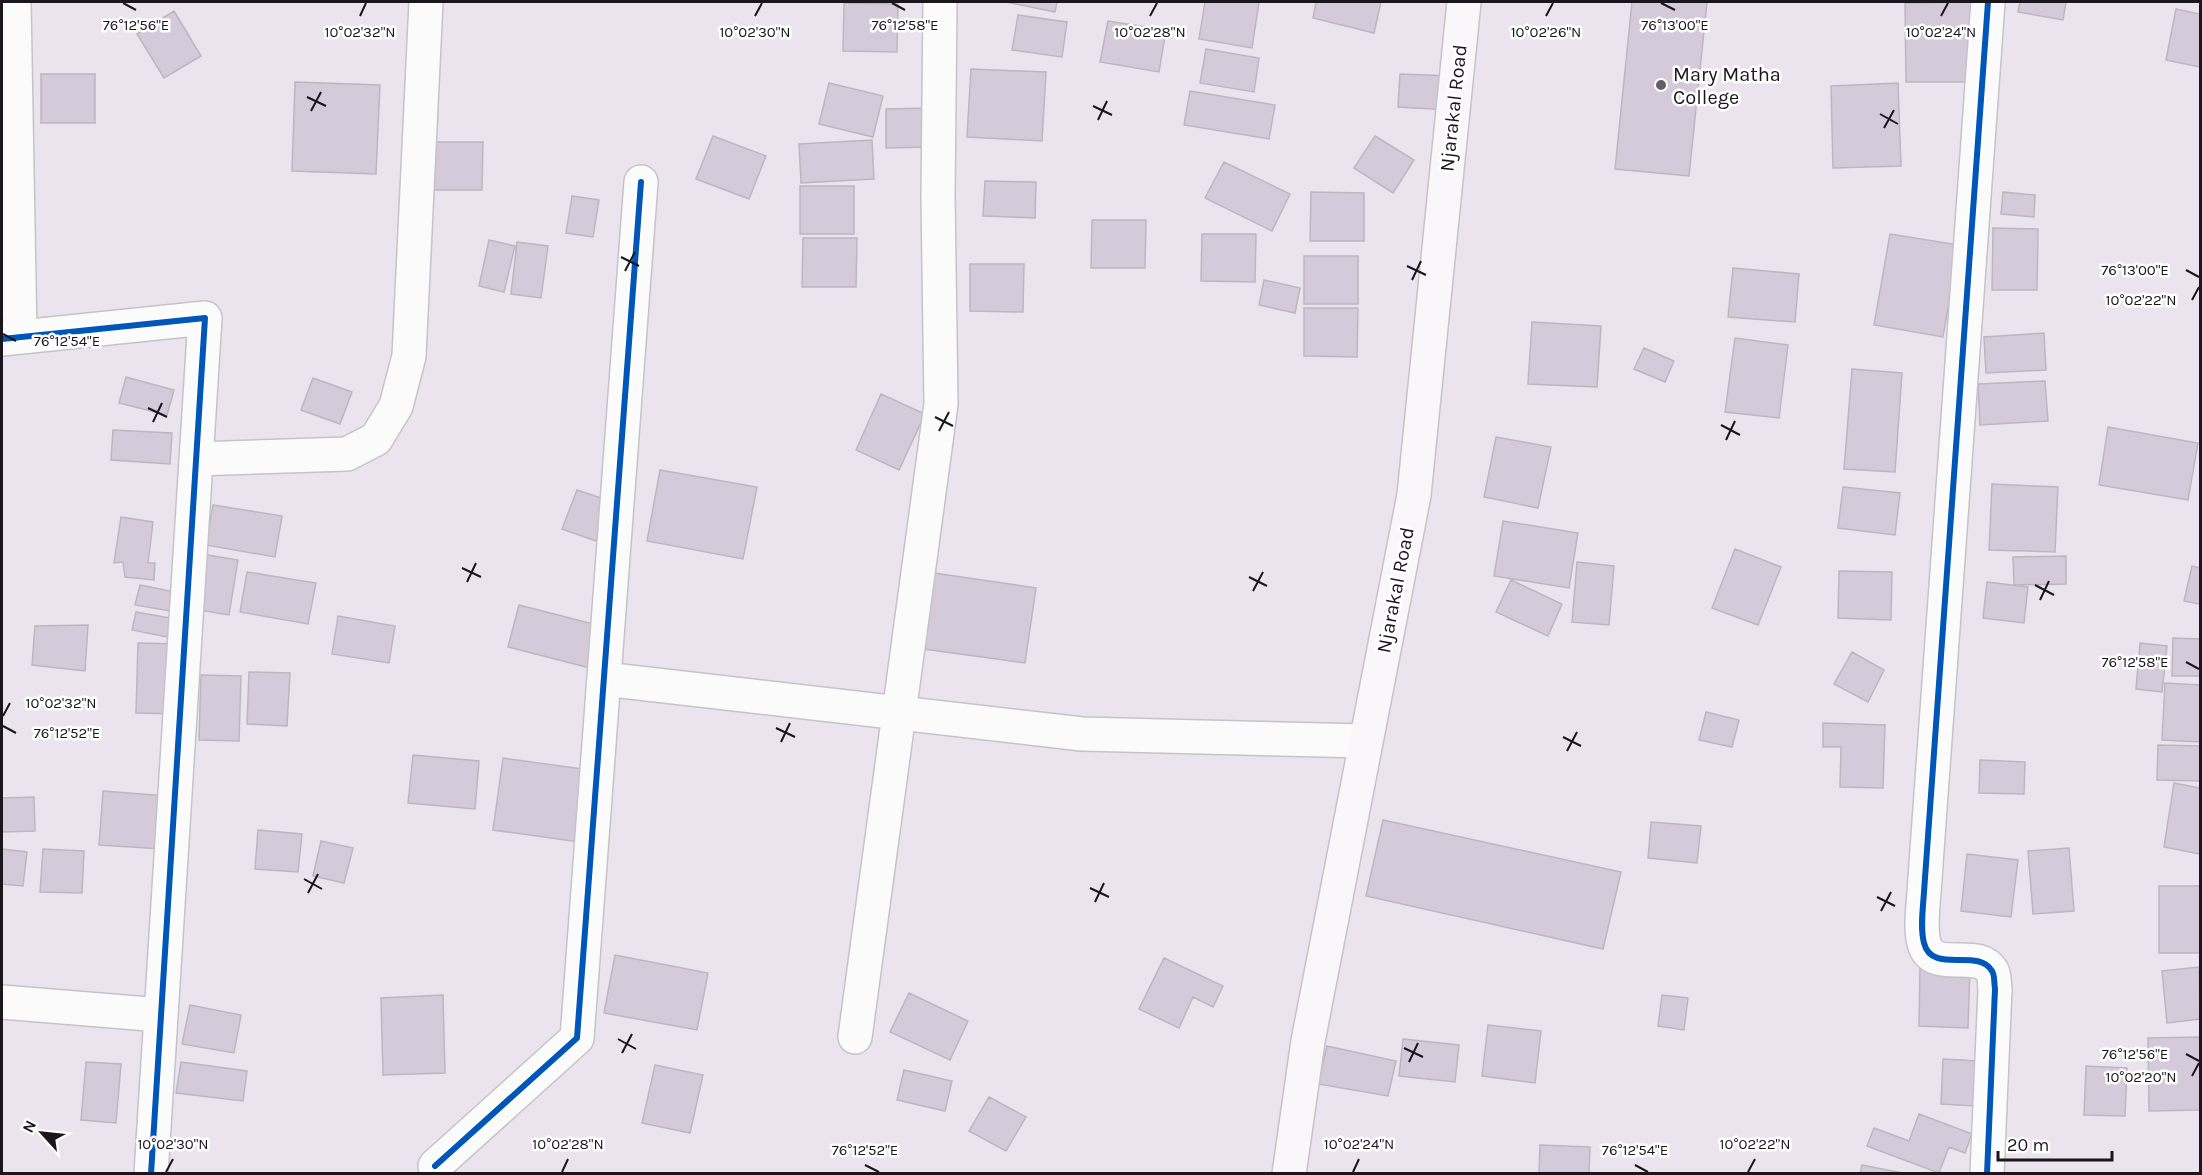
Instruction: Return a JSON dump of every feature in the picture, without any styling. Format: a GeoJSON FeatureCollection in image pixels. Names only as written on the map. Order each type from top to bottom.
{"type":"FeatureCollection","features":[{"type":"Feature","properties":{"kind":"main road","name":"Njarakal Road"},"geometry":{"type":"LineString","coordinates":[[1289,1173],[1308,1041],[1414,495],[1464,2]]}},
{"type":"Feature","properties":{"kind":"street"},"geometry":{"type":"LineString","coordinates":[[14,2],[11,338],[205,318],[151,1173]]}},
{"type":"Feature","properties":{"kind":"street"},"geometry":{"type":"LineString","coordinates":[[196,459],[347,454],[376,439],[396,406],[409,356],[426,2]]}},
{"type":"Feature","properties":{"kind":"street"},"geometry":{"type":"LineString","coordinates":[[855,1037],[942,404],[938,196],[940,2]]}},
{"type":"Feature","properties":{"kind":"street"},"geometry":{"type":"LineString","coordinates":[[1987,1173],[1995,989],[1993,972],[1984,963],[1972,960],[1937,958],[1929,952],[1923,937],[1924,892],[1988,2]]}},
{"type":"Feature","properties":{"kind":"street"},"geometry":{"type":"LineString","coordinates":[[435,1166],[577,1038],[641,182]]}},
{"type":"Feature","properties":{"kind":"street"},"geometry":{"type":"LineString","coordinates":[[604,679],[1082,734],[1365,741]]}},
{"type":"Feature","properties":{"kind":"street"},"geometry":{"type":"LineString","coordinates":[[2,1002],[161,1015]]}},
{"type":"Feature","properties":{"kind":"building"},"geometry":{"type":"Polygon","coordinates":[[[1006,2],[1057,2],[1055,12],[1006,2]]]}},
{"type":"Feature","properties":{"kind":"building"},"geometry":{"type":"Polygon","coordinates":[[[1205,2],[1259,2],[1252,48],[1199,39],[1205,2]]]}},
{"type":"Feature","properties":{"kind":"building"},"geometry":{"type":"Polygon","coordinates":[[[1316,2],[1381,2],[1374,33],[1313,18],[1316,2]]]}},
{"type":"Feature","properties":{"kind":"building","name":"Mary Matha College"},"geometry":{"type":"Polygon","coordinates":[[[1632,2],[1707,2],[1689,176],[1615,169],[1632,2]]]}},
{"type":"Feature","properties":{"kind":"building"},"geometry":{"type":"Polygon","coordinates":[[[1978,2],[1979,82],[1906,82],[1905,3],[1978,2]]]}},
{"type":"Feature","properties":{"kind":"building"},"geometry":{"type":"Polygon","coordinates":[[[2020,2],[2066,2],[2063,20],[2018,12],[2020,2]]]}},
{"type":"Feature","properties":{"kind":"building"},"geometry":{"type":"Polygon","coordinates":[[[844,3],[898,4],[897,52],[843,51],[844,3]]]}},
{"type":"Feature","properties":{"kind":"building"},"geometry":{"type":"Polygon","coordinates":[[[2176,9],[2200,14],[2200,67],[2166,60],[2176,9]]]}},
{"type":"Feature","properties":{"kind":"building"},"geometry":{"type":"Polygon","coordinates":[[[174,11],[201,56],[164,78],[137,34],[174,11]]]}},
{"type":"Feature","properties":{"kind":"building"},"geometry":{"type":"Polygon","coordinates":[[[1018,15],[1067,22],[1062,57],[1012,50],[1018,15]]]}},
{"type":"Feature","properties":{"kind":"building"},"geometry":{"type":"Polygon","coordinates":[[[1108,21],[1166,30],[1159,72],[1100,62],[1108,21]]]}},
{"type":"Feature","properties":{"kind":"building"},"geometry":{"type":"Polygon","coordinates":[[[1206,49],[1259,58],[1254,92],[1200,83],[1206,49]]]}},
{"type":"Feature","properties":{"kind":"building"},"geometry":{"type":"Polygon","coordinates":[[[971,69],[1046,72],[1042,141],[967,137],[971,69]]]}},
{"type":"Feature","properties":{"kind":"building"},"geometry":{"type":"Polygon","coordinates":[[[41,74],[95,74],[95,123],[41,123],[41,74]]]}},
{"type":"Feature","properties":{"kind":"building"},"geometry":{"type":"Polygon","coordinates":[[[1400,74],[1451,76],[1449,110],[1398,107],[1400,74]]]}},
{"type":"Feature","properties":{"kind":"building"},"geometry":{"type":"Polygon","coordinates":[[[295,82],[380,85],[376,174],[292,171],[295,82]]]}},
{"type":"Feature","properties":{"kind":"building"},"geometry":{"type":"Polygon","coordinates":[[[829,83],[883,96],[873,137],[819,124],[829,83]]]}},
{"type":"Feature","properties":{"kind":"building"},"geometry":{"type":"Polygon","coordinates":[[[1898,83],[1901,166],[1833,168],[1831,86],[1898,83]]]}},
{"type":"Feature","properties":{"kind":"building"},"geometry":{"type":"Polygon","coordinates":[[[1190,91],[1275,105],[1269,139],[1184,125],[1190,91]]]}},
{"type":"Feature","properties":{"kind":"building"},"geometry":{"type":"Polygon","coordinates":[[[930,108],[930,147],[886,148],[886,109],[930,108]]]}},
{"type":"Feature","properties":{"kind":"building"},"geometry":{"type":"Polygon","coordinates":[[[713,136],[766,156],[749,199],[696,179],[713,136]]]}},
{"type":"Feature","properties":{"kind":"building"},"geometry":{"type":"Polygon","coordinates":[[[1375,136],[1414,160],[1393,193],[1354,168],[1375,136]]]}},
{"type":"Feature","properties":{"kind":"building"},"geometry":{"type":"Polygon","coordinates":[[[872,140],[874,179],[801,183],[799,144],[872,140]]]}},
{"type":"Feature","properties":{"kind":"building"},"geometry":{"type":"Polygon","coordinates":[[[429,142],[483,142],[482,190],[428,190],[429,142]]]}},
{"type":"Feature","properties":{"kind":"building"},"geometry":{"type":"Polygon","coordinates":[[[1224,162],[1290,194],[1272,231],[1205,198],[1224,162]]]}},
{"type":"Feature","properties":{"kind":"building"},"geometry":{"type":"Polygon","coordinates":[[[985,181],[1036,182],[1035,218],[983,216],[985,181]]]}},
{"type":"Feature","properties":{"kind":"building"},"geometry":{"type":"Polygon","coordinates":[[[800,186],[854,186],[854,234],[800,234],[800,186]]]}},
{"type":"Feature","properties":{"kind":"building"},"geometry":{"type":"Polygon","coordinates":[[[1311,192],[1364,193],[1364,241],[1310,241],[1311,192]]]}},
{"type":"Feature","properties":{"kind":"building"},"geometry":{"type":"Polygon","coordinates":[[[2003,192],[2035,195],[2034,217],[2001,214],[2003,192]]]}},
{"type":"Feature","properties":{"kind":"building"},"geometry":{"type":"Polygon","coordinates":[[[572,196],[599,200],[593,237],[566,233],[572,196]]]}},
{"type":"Feature","properties":{"kind":"building"},"geometry":{"type":"Polygon","coordinates":[[[1092,220],[1146,220],[1145,268],[1091,268],[1092,220]]]}},
{"type":"Feature","properties":{"kind":"building"},"geometry":{"type":"Polygon","coordinates":[[[1993,228],[2038,229],[2037,290],[1992,290],[1993,228]]]}},
{"type":"Feature","properties":{"kind":"building"},"geometry":{"type":"Polygon","coordinates":[[[1202,234],[1256,234],[1255,282],[1201,281],[1202,234]]]}},
{"type":"Feature","properties":{"kind":"building"},"geometry":{"type":"Polygon","coordinates":[[[1890,234],[1959,245],[1943,337],[1874,325],[1890,234]]]}},
{"type":"Feature","properties":{"kind":"building"},"geometry":{"type":"Polygon","coordinates":[[[803,238],[857,238],[856,287],[802,287],[803,238]]]}},
{"type":"Feature","properties":{"kind":"building"},"geometry":{"type":"Polygon","coordinates":[[[489,240],[515,246],[504,292],[479,286],[489,240]]]}},
{"type":"Feature","properties":{"kind":"building"},"geometry":{"type":"Polygon","coordinates":[[[517,242],[548,246],[541,298],[511,294],[517,242]]]}},
{"type":"Feature","properties":{"kind":"building"},"geometry":{"type":"Polygon","coordinates":[[[1304,256],[1358,256],[1358,304],[1304,304],[1304,256]]]}},
{"type":"Feature","properties":{"kind":"building"},"geometry":{"type":"Polygon","coordinates":[[[970,264],[1024,264],[1023,312],[970,311],[970,264]]]}},
{"type":"Feature","properties":{"kind":"building"},"geometry":{"type":"Polygon","coordinates":[[[1733,268],[1799,274],[1795,322],[1728,317],[1733,268]]]}},
{"type":"Feature","properties":{"kind":"building"},"geometry":{"type":"Polygon","coordinates":[[[1264,280],[1300,288],[1295,313],[1259,305],[1264,280]]]}},
{"type":"Feature","properties":{"kind":"building"},"geometry":{"type":"Polygon","coordinates":[[[1304,308],[1358,308],[1357,357],[1304,356],[1304,308]]]}},
{"type":"Feature","properties":{"kind":"building"},"geometry":{"type":"Polygon","coordinates":[[[1532,322],[1601,326],[1597,387],[1528,384],[1532,322]]]}},
{"type":"Feature","properties":{"kind":"building"},"geometry":{"type":"Polygon","coordinates":[[[2044,333],[2046,370],[1986,373],[1984,337],[2044,333]]]}},
{"type":"Feature","properties":{"kind":"building"},"geometry":{"type":"Polygon","coordinates":[[[1735,338],[1788,345],[1779,418],[1725,412],[1735,338]]]}},
{"type":"Feature","properties":{"kind":"building"},"geometry":{"type":"Polygon","coordinates":[[[1644,348],[1674,361],[1665,382],[1634,369],[1644,348]]]}},
{"type":"Feature","properties":{"kind":"building"},"geometry":{"type":"Polygon","coordinates":[[[1852,369],[1902,373],[1895,472],[1844,469],[1852,369]]]}},
{"type":"Feature","properties":{"kind":"building"},"geometry":{"type":"Polygon","coordinates":[[[126,377],[174,390],[167,415],[119,403],[126,377]]]}},
{"type":"Feature","properties":{"kind":"building"},"geometry":{"type":"Polygon","coordinates":[[[313,378],[352,392],[340,424],[301,410],[313,378]]]}},
{"type":"Feature","properties":{"kind":"building"},"geometry":{"type":"Polygon","coordinates":[[[2045,381],[2048,421],[1980,425],[1978,384],[2045,381]]]}},
{"type":"Feature","properties":{"kind":"building"},"geometry":{"type":"Polygon","coordinates":[[[881,394],[925,414],[899,470],[856,450],[881,394]]]}},
{"type":"Feature","properties":{"kind":"building"},"geometry":{"type":"Polygon","coordinates":[[[2108,427],[2198,443],[2188,500],[2099,485],[2108,427]]]}},
{"type":"Feature","properties":{"kind":"building"},"geometry":{"type":"Polygon","coordinates":[[[113,430],[172,433],[170,464],[111,460],[113,430]]]}},
{"type":"Feature","properties":{"kind":"building"},"geometry":{"type":"Polygon","coordinates":[[[1496,437],[1551,447],[1538,508],[1484,497],[1496,437]]]}},
{"type":"Feature","properties":{"kind":"building"},"geometry":{"type":"Polygon","coordinates":[[[660,470],[757,487],[743,559],[647,541],[660,470]]]}},
{"type":"Feature","properties":{"kind":"building"},"geometry":{"type":"Polygon","coordinates":[[[1992,484],[2058,487],[2055,552],[1989,550],[1992,484]]]}},
{"type":"Feature","properties":{"kind":"building"},"geometry":{"type":"Polygon","coordinates":[[[1843,487],[1900,493],[1895,535],[1838,528],[1843,487]]]}},
{"type":"Feature","properties":{"kind":"building"},"geometry":{"type":"Polygon","coordinates":[[[577,490],[610,501],[596,541],[562,529],[577,490]]]}},
{"type":"Feature","properties":{"kind":"building"},"geometry":{"type":"Polygon","coordinates":[[[213,505],[282,516],[275,557],[206,545],[213,505]]]}},
{"type":"Feature","properties":{"kind":"building"},"geometry":{"type":"Polygon","coordinates":[[[121,517],[153,522],[148,563],[155,563],[154,580],[125,577],[123,562],[114,563],[121,517]]]}},
{"type":"Feature","properties":{"kind":"building"},"geometry":{"type":"Polygon","coordinates":[[[1503,521],[1578,533],[1569,588],[1494,576],[1503,521]]]}},
{"type":"Feature","properties":{"kind":"building"},"geometry":{"type":"Polygon","coordinates":[[[1735,549],[1781,567],[1758,625],[1712,608],[1735,549]]]}},
{"type":"Feature","properties":{"kind":"building"},"geometry":{"type":"Polygon","coordinates":[[[202,554],[238,560],[229,615],[192,609],[202,554]]]}},
{"type":"Feature","properties":{"kind":"building"},"geometry":{"type":"Polygon","coordinates":[[[2066,556],[2066,584],[2014,585],[2013,557],[2066,556]]]}},
{"type":"Feature","properties":{"kind":"building"},"geometry":{"type":"Polygon","coordinates":[[[1577,562],[1614,566],[1609,625],[1572,622],[1577,562]]]}},
{"type":"Feature","properties":{"kind":"building"},"geometry":{"type":"Polygon","coordinates":[[[2192,566],[2200,568],[2200,604],[2184,601],[2192,566]]]}},
{"type":"Feature","properties":{"kind":"building"},"geometry":{"type":"Polygon","coordinates":[[[1839,571],[1892,572],[1891,620],[1838,618],[1839,571]]]}},
{"type":"Feature","properties":{"kind":"building"},"geometry":{"type":"Polygon","coordinates":[[[247,572],[316,583],[308,624],[240,612],[247,572]]]}},
{"type":"Feature","properties":{"kind":"building"},"geometry":{"type":"Polygon","coordinates":[[[934,573],[1036,588],[1025,663],[924,649],[934,573]]]}},
{"type":"Feature","properties":{"kind":"building"},"geometry":{"type":"Polygon","coordinates":[[[1511,580],[1562,604],[1548,636],[1496,612],[1511,580]]]}},
{"type":"Feature","properties":{"kind":"building"},"geometry":{"type":"Polygon","coordinates":[[[1987,582],[2028,587],[2024,623],[1983,618],[1987,582]]]}},
{"type":"Feature","properties":{"kind":"building"},"geometry":{"type":"Polygon","coordinates":[[[140,585],[185,594],[182,613],[135,605],[140,585]]]}},
{"type":"Feature","properties":{"kind":"building"},"geometry":{"type":"Polygon","coordinates":[[[519,605],[605,627],[594,669],[508,647],[519,605]]]}},
{"type":"Feature","properties":{"kind":"building"},"geometry":{"type":"Polygon","coordinates":[[[136,612],[182,620],[178,639],[132,630],[136,612]]]}},
{"type":"Feature","properties":{"kind":"building"},"geometry":{"type":"Polygon","coordinates":[[[338,616],[395,626],[389,663],[332,654],[338,616]]]}},
{"type":"Feature","properties":{"kind":"building"},"geometry":{"type":"Polygon","coordinates":[[[88,625],[85,671],[32,665],[35,626],[88,625]]]}},
{"type":"Feature","properties":{"kind":"building"},"geometry":{"type":"Polygon","coordinates":[[[2173,638],[2200,639],[2200,676],[2172,676],[2173,638]]]}},
{"type":"Feature","properties":{"kind":"building"},"geometry":{"type":"Polygon","coordinates":[[[138,643],[179,644],[177,714],[136,713],[138,643]]]}},
{"type":"Feature","properties":{"kind":"building"},"geometry":{"type":"Polygon","coordinates":[[[2140,643],[2167,646],[2162,692],[2136,689],[2140,643]]]}},
{"type":"Feature","properties":{"kind":"building"},"geometry":{"type":"Polygon","coordinates":[[[1852,652],[1884,670],[1868,702],[1834,684],[1852,652]]]}},
{"type":"Feature","properties":{"kind":"building"},"geometry":{"type":"Polygon","coordinates":[[[249,672],[290,673],[287,726],[247,724],[249,672]]]}},
{"type":"Feature","properties":{"kind":"building"},"geometry":{"type":"Polygon","coordinates":[[[201,675],[241,676],[239,741],[199,740],[201,675]]]}},
{"type":"Feature","properties":{"kind":"building"},"geometry":{"type":"Polygon","coordinates":[[[2165,683],[2200,685],[2200,742],[2162,740],[2165,683]]]}},
{"type":"Feature","properties":{"kind":"building"},"geometry":{"type":"Polygon","coordinates":[[[1706,712],[1739,720],[1732,747],[1699,740],[1706,712]]]}},
{"type":"Feature","properties":{"kind":"building"},"geometry":{"type":"Polygon","coordinates":[[[1823,723],[1885,725],[1883,788],[1840,787],[1841,747],[1823,747],[1823,723]]]}},
{"type":"Feature","properties":{"kind":"building"},"geometry":{"type":"Polygon","coordinates":[[[2158,745],[2200,746],[2200,781],[2157,780],[2158,745]]]}},
{"type":"Feature","properties":{"kind":"building"},"geometry":{"type":"Polygon","coordinates":[[[413,755],[479,761],[475,809],[408,803],[413,755]]]}},
{"type":"Feature","properties":{"kind":"building"},"geometry":{"type":"Polygon","coordinates":[[[503,758],[589,770],[579,842],[493,830],[503,758]]]}},
{"type":"Feature","properties":{"kind":"building"},"geometry":{"type":"Polygon","coordinates":[[[1980,760],[2025,762],[2024,794],[1979,793],[1980,760]]]}},
{"type":"Feature","properties":{"kind":"building"},"geometry":{"type":"Polygon","coordinates":[[[2174,783],[2200,788],[2200,854],[2164,847],[2174,783]]]}},
{"type":"Feature","properties":{"kind":"building"},"geometry":{"type":"Polygon","coordinates":[[[103,791],[166,796],[163,849],[99,845],[103,791]]]}},
{"type":"Feature","properties":{"kind":"building"},"geometry":{"type":"Polygon","coordinates":[[[34,797],[35,831],[2,832],[2,798],[34,797]]]}},
{"type":"Feature","properties":{"kind":"building"},"geometry":{"type":"Polygon","coordinates":[[[1383,820],[1621,872],[1603,949],[1366,896],[1383,820]]]}},
{"type":"Feature","properties":{"kind":"building"},"geometry":{"type":"Polygon","coordinates":[[[1651,822],[1701,826],[1697,863],[1648,858],[1651,822]]]}},
{"type":"Feature","properties":{"kind":"building"},"geometry":{"type":"Polygon","coordinates":[[[258,830],[302,834],[298,872],[255,869],[258,830]]]}},
{"type":"Feature","properties":{"kind":"building"},"geometry":{"type":"Polygon","coordinates":[[[321,841],[353,848],[344,883],[313,876],[321,841]]]}},
{"type":"Feature","properties":{"kind":"building"},"geometry":{"type":"Polygon","coordinates":[[[2069,848],[2074,911],[2033,914],[2028,851],[2069,848]]]}},
{"type":"Feature","properties":{"kind":"building"},"geometry":{"type":"Polygon","coordinates":[[[2,849],[27,852],[23,886],[2,884],[2,849]]]}},
{"type":"Feature","properties":{"kind":"building"},"geometry":{"type":"Polygon","coordinates":[[[43,849],[84,851],[82,893],[40,892],[43,849]]]}},
{"type":"Feature","properties":{"kind":"building"},"geometry":{"type":"Polygon","coordinates":[[[1967,854],[2018,860],[2011,917],[1961,911],[1967,854]]]}},
{"type":"Feature","properties":{"kind":"building"},"geometry":{"type":"Polygon","coordinates":[[[2159,886],[2200,886],[2200,953],[2159,953],[2159,886]]]}},
{"type":"Feature","properties":{"kind":"building"},"geometry":{"type":"Polygon","coordinates":[[[615,955],[708,973],[697,1030],[604,1013],[615,955]]]}},
{"type":"Feature","properties":{"kind":"building"},"geometry":{"type":"Polygon","coordinates":[[[1164,958],[1223,986],[1213,1007],[1193,997],[1179,1028],[1139,1009],[1164,958]]]}},
{"type":"Feature","properties":{"kind":"building"},"geometry":{"type":"Polygon","coordinates":[[[1920,964],[1970,966],[1968,1028],[1919,1026],[1920,964]]]}},
{"type":"Feature","properties":{"kind":"building"},"geometry":{"type":"Polygon","coordinates":[[[2199,967],[2200,1019],[2167,1023],[2162,971],[2199,967]]]}},
{"type":"Feature","properties":{"kind":"building"},"geometry":{"type":"Polygon","coordinates":[[[909,993],[968,1021],[950,1060],[890,1032],[909,993]]]}},
{"type":"Feature","properties":{"kind":"building"},"geometry":{"type":"Polygon","coordinates":[[[443,995],[445,1073],[383,1075],[381,998],[443,995]]]}},
{"type":"Feature","properties":{"kind":"building"},"geometry":{"type":"Polygon","coordinates":[[[1662,995],[1688,998],[1684,1030],[1658,1026],[1662,995]]]}},
{"type":"Feature","properties":{"kind":"building"},"geometry":{"type":"Polygon","coordinates":[[[190,1005],[241,1015],[234,1053],[182,1044],[190,1005]]]}},
{"type":"Feature","properties":{"kind":"building"},"geometry":{"type":"Polygon","coordinates":[[[1488,1025],[1541,1031],[1535,1083],[1482,1076],[1488,1025]]]}},
{"type":"Feature","properties":{"kind":"building"},"geometry":{"type":"Polygon","coordinates":[[[2200,1037],[2200,1110],[2149,1111],[2148,1038],[2200,1037]]]}},
{"type":"Feature","properties":{"kind":"building"},"geometry":{"type":"Polygon","coordinates":[[[1403,1039],[1459,1045],[1455,1082],[1399,1076],[1403,1039]]]}},
{"type":"Feature","properties":{"kind":"building"},"geometry":{"type":"Polygon","coordinates":[[[1327,1046],[1396,1061],[1388,1096],[1318,1084],[1327,1046]]]}},
{"type":"Feature","properties":{"kind":"building"},"geometry":{"type":"Polygon","coordinates":[[[1943,1059],[1978,1061],[1976,1106],[1941,1104],[1943,1059]]]}},
{"type":"Feature","properties":{"kind":"building"},"geometry":{"type":"Polygon","coordinates":[[[86,1062],[121,1064],[116,1123],[81,1120],[86,1062]]]}},
{"type":"Feature","properties":{"kind":"building"},"geometry":{"type":"Polygon","coordinates":[[[181,1062],[247,1071],[243,1101],[176,1093],[181,1062]]]}},
{"type":"Feature","properties":{"kind":"building"},"geometry":{"type":"Polygon","coordinates":[[[655,1065],[703,1075],[690,1133],[642,1123],[655,1065]]]}},
{"type":"Feature","properties":{"kind":"building"},"geometry":{"type":"Polygon","coordinates":[[[2086,1066],[2127,1068],[2125,1116],[2084,1115],[2086,1066]]]}},
{"type":"Feature","properties":{"kind":"building"},"geometry":{"type":"Polygon","coordinates":[[[904,1070],[952,1081],[945,1111],[897,1100],[904,1070]]]}},
{"type":"Feature","properties":{"kind":"building"},"geometry":{"type":"Polygon","coordinates":[[[989,1097],[1026,1117],[1006,1151],[969,1131],[989,1097]]]}},
{"type":"Feature","properties":{"kind":"building"},"geometry":{"type":"Polygon","coordinates":[[[1919,1114],[1972,1134],[1965,1153],[1949,1147],[1939,1173],[1867,1146],[1874,1128],[1909,1141],[1919,1114]]]}},
{"type":"Feature","properties":{"kind":"building"},"geometry":{"type":"Polygon","coordinates":[[[1540,1145],[1590,1147],[1589,1174],[1539,1174],[1540,1145]]]}},
{"type":"Feature","properties":{"kind":"building"},"geometry":{"type":"Polygon","coordinates":[[[1862,1165],[1908,1174],[1860,1174],[1862,1165]]]}},
{"type":"Feature","properties":{"kind":"cycle path"},"geometry":{"type":"LineString","coordinates":[[1987,1174],[1994,975],[1985,964],[1977,961],[1945,960],[1936,957],[1929,952],[1924,943],[1922,924],[1988,2]]}},
{"type":"Feature","properties":{"kind":"cycle path"},"geometry":{"type":"LineString","coordinates":[[435,1166],[577,1038],[641,182]]}},
{"type":"Feature","properties":{"kind":"cycle path"},"geometry":{"type":"LineString","coordinates":[[2,339],[205,318],[151,1174]]}},
{"type":"Feature","properties":{"kind":"place","name":"Mary Matha College"},"geometry":{"type":"Point","coordinates":[1661,85]}}]}
